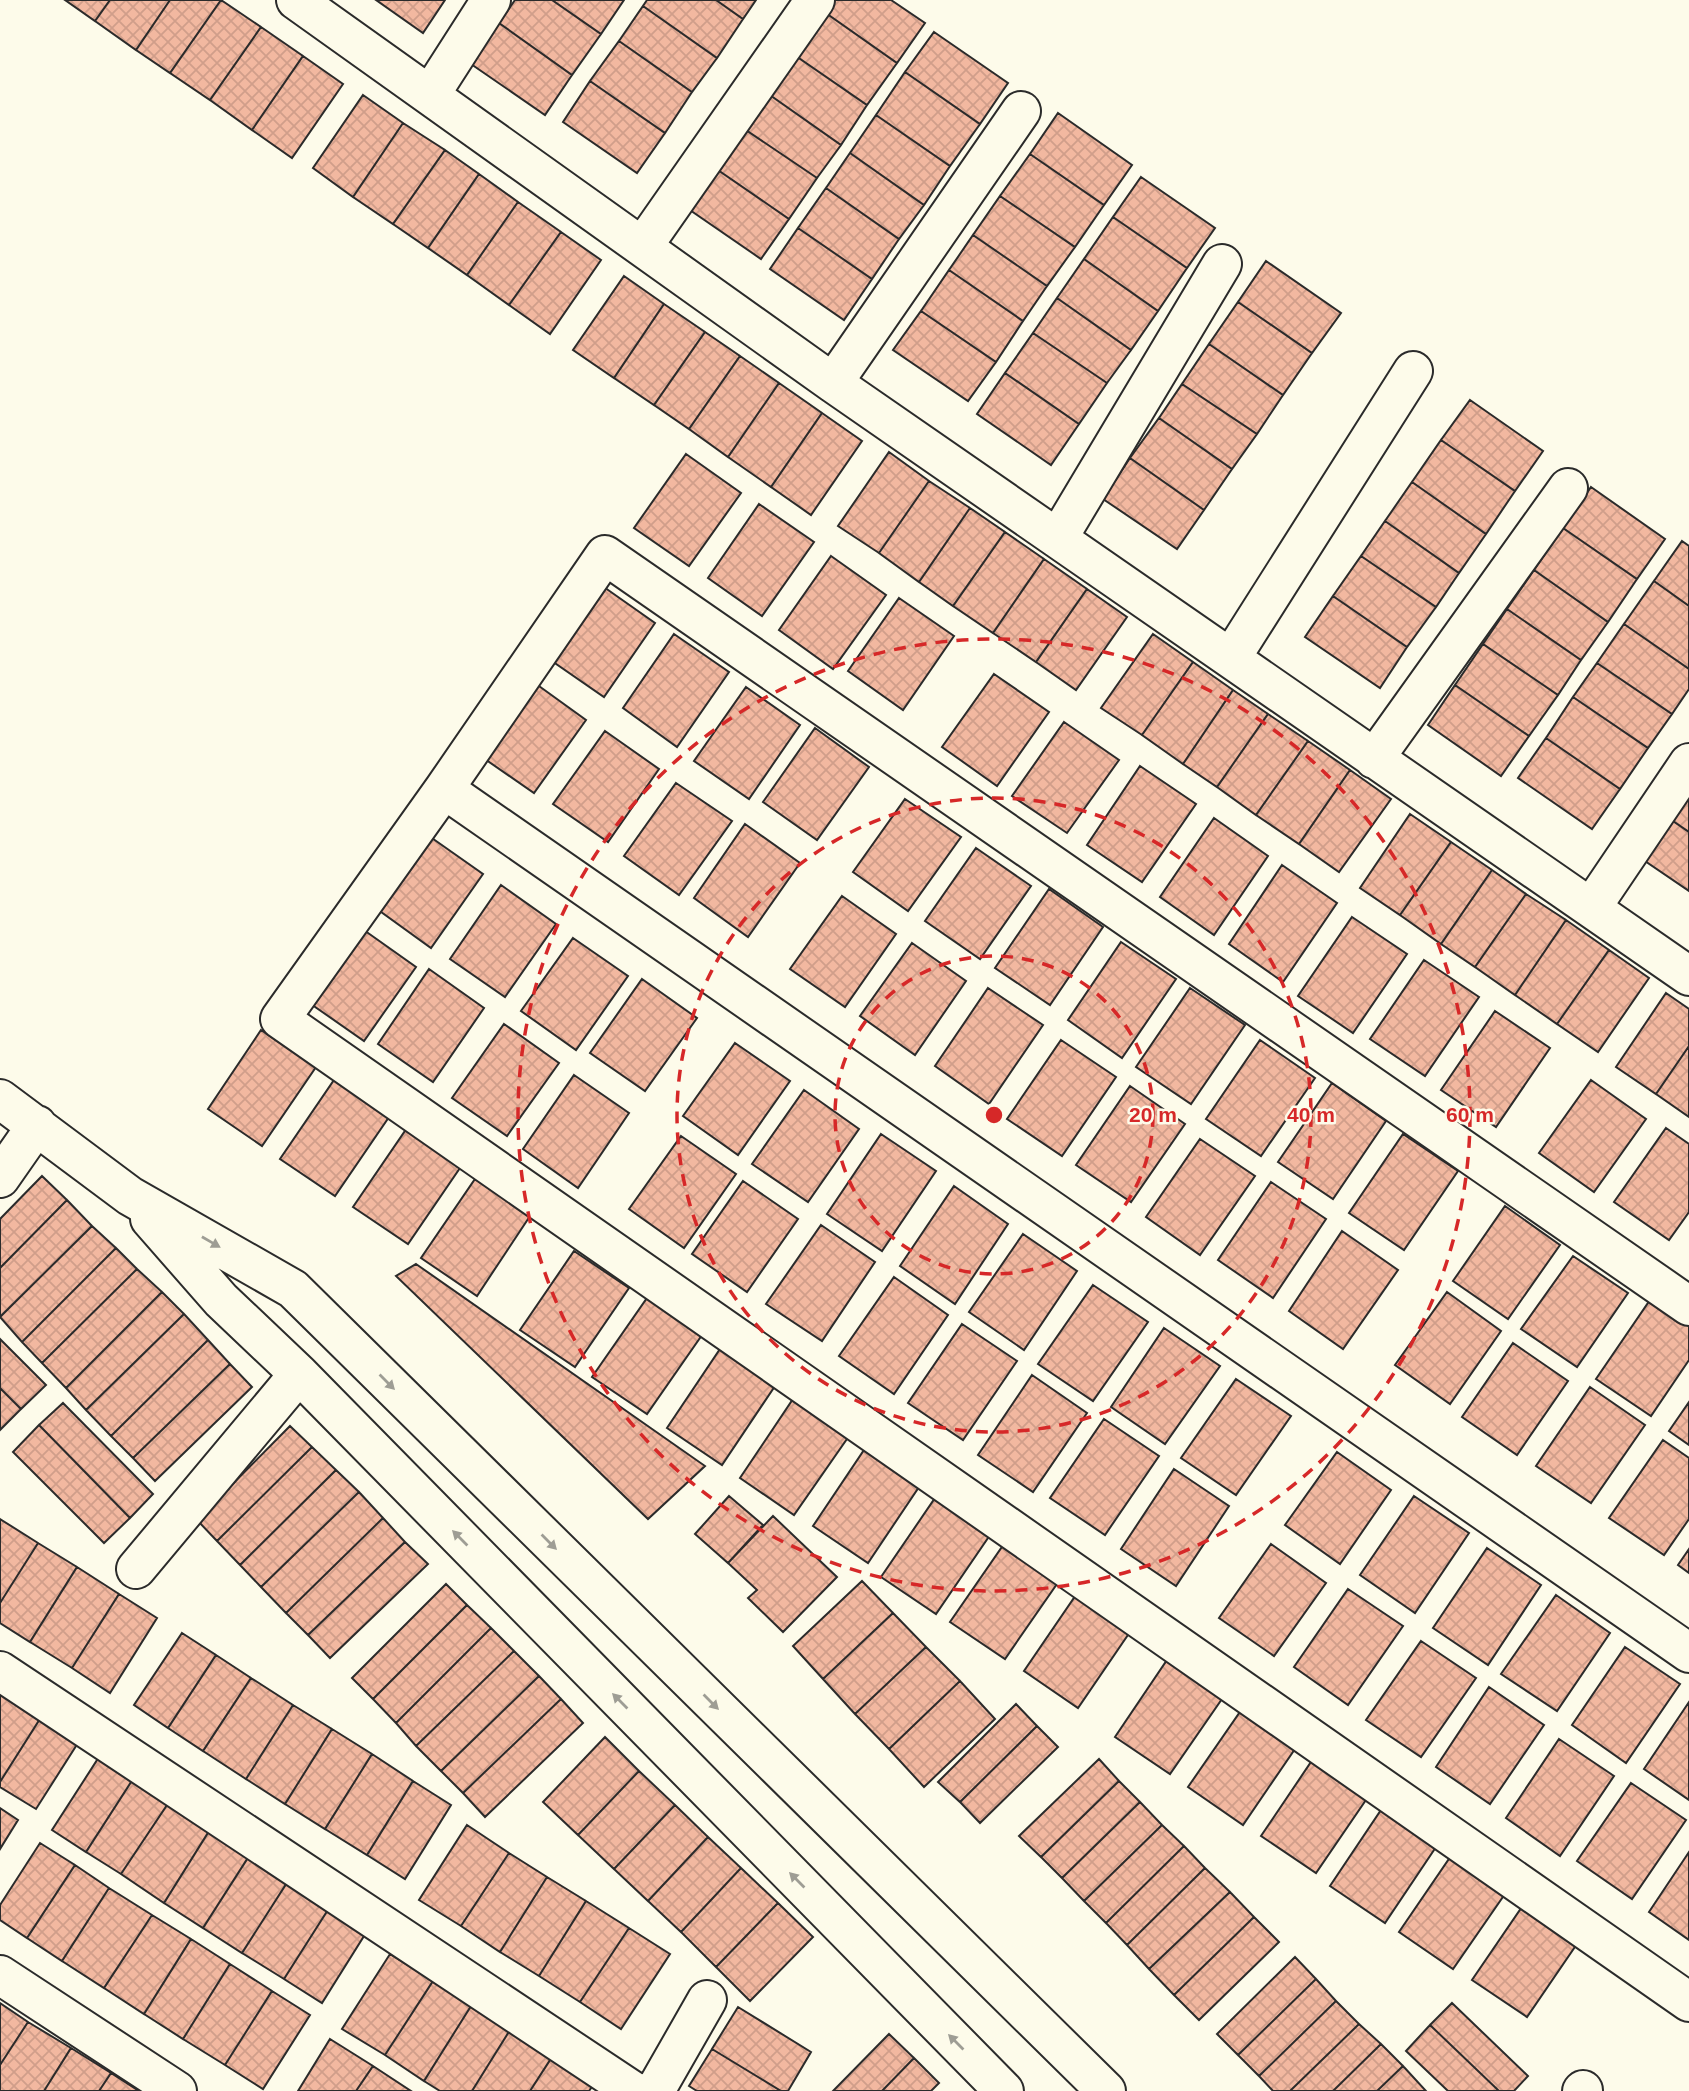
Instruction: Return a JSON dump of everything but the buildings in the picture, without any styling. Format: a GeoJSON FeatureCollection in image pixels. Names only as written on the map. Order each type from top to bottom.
{"type":"FeatureCollection","features":[{"type":"Feature","properties":{"kind":"street"},"geometry":{"type":"LineString","coordinates":[[296,0],[833,383],[1689,976]]}},
{"type":"Feature","properties":{"kind":"street"},"geometry":{"type":"LineString","coordinates":[[430,95],[491,0]]}},
{"type":"Feature","properties":{"kind":"street"},"geometry":{"type":"LineString","coordinates":[[643,246],[815,0]]}},
{"type":"Feature","properties":{"kind":"street"},"geometry":{"type":"LineString","coordinates":[[833,383],[1021,111]]}},
{"type":"Feature","properties":{"kind":"street"},"geometry":{"type":"LineString","coordinates":[[1058,538],[1222,264]]}},
{"type":"Feature","properties":{"kind":"street"},"geometry":{"type":"LineString","coordinates":[[1231,658],[1413,371]]}},
{"type":"Feature","properties":{"kind":"street"},"geometry":{"type":"LineString","coordinates":[[1374,759],[1568,488]]}},
{"type":"Feature","properties":{"kind":"street"},"geometry":{"type":"LineString","coordinates":[[1689,1306],[604,555],[444,789],[280,1019],[1689,2002]]}},
{"type":"Feature","properties":{"kind":"street"},"geometry":{"type":"LineString","coordinates":[[1591,908],[1689,763]]}},
{"type":"Feature","properties":{"kind":"street"},"geometry":{"type":"LineString","coordinates":[[444,789],[1689,1653]]}},
{"type":"Feature","properties":{"kind":"street"},"geometry":{"type":"LineString","coordinates":[[0,1099],[130,1196],[293,1289],[1106,2091]]}},
{"type":"Feature","properties":{"kind":"street"},"geometry":{"type":"LineString","coordinates":[[0,1178],[37,1125]]}},
{"type":"Feature","properties":{"kind":"street"},"geometry":{"type":"LineString","coordinates":[[130,1196],[221,1300],[299,1374],[1004,2091]]}},
{"type":"Feature","properties":{"kind":"street"},"geometry":{"type":"LineString","coordinates":[[136,1569],[299,1374]]}},
{"type":"Feature","properties":{"kind":"street"},"geometry":{"type":"LineString","coordinates":[[0,1671],[633,2091]]}},
{"type":"Feature","properties":{"kind":"street"},"geometry":{"type":"LineString","coordinates":[[0,1975],[177,2091]]}},
{"type":"Feature","properties":{"kind":"street"},"geometry":{"type":"LineString","coordinates":[[656,2091],[707,2000]]}}]}
